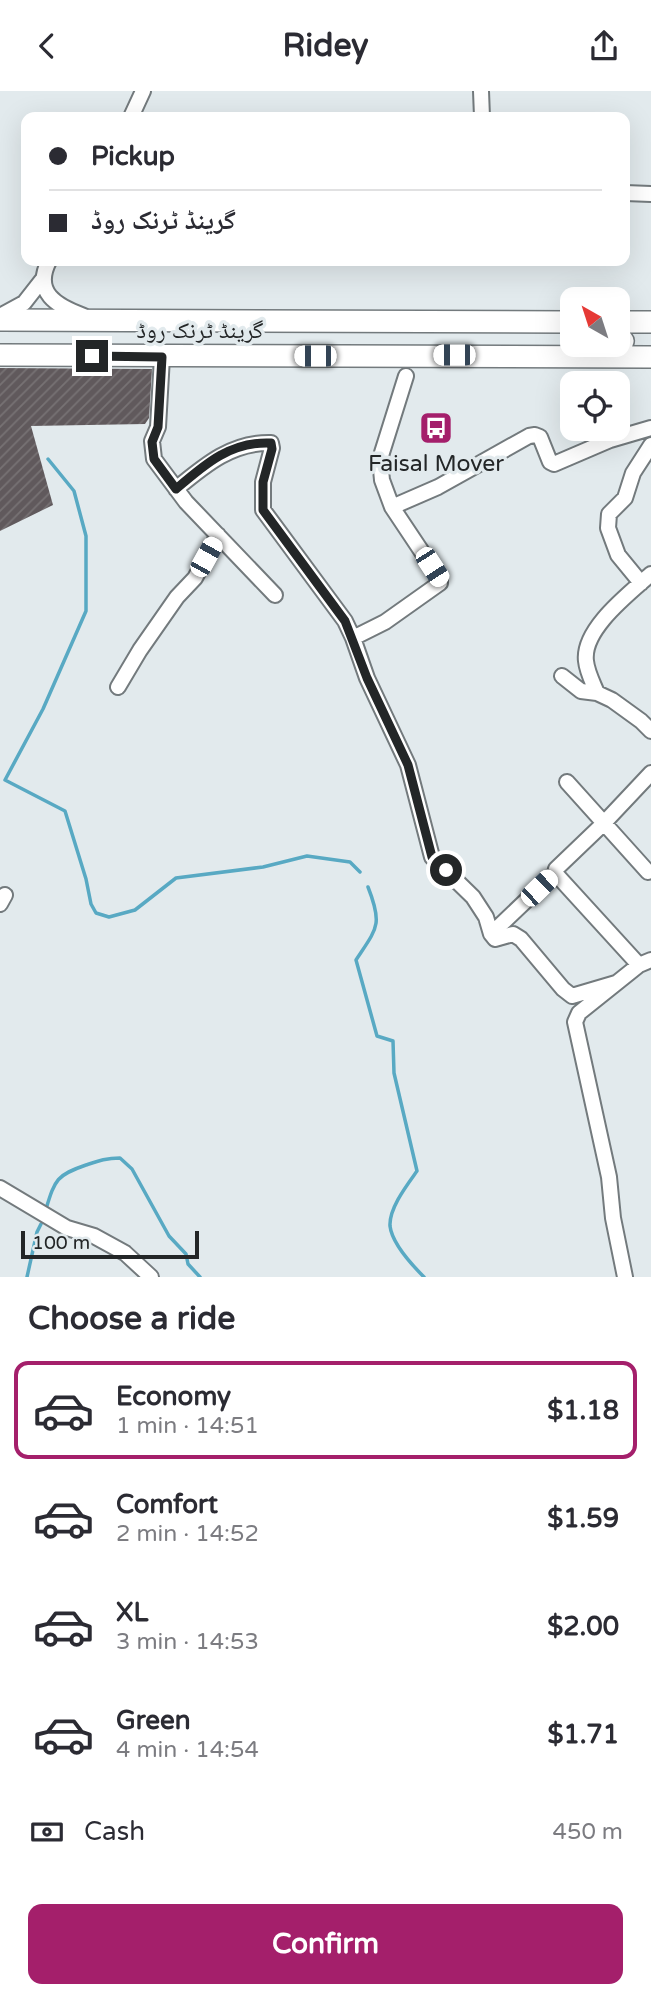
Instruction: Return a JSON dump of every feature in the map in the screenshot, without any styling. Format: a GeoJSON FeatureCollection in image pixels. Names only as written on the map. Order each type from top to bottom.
{"type":"FeatureCollection","features":[{"type":"Feature","properties":{"kind":"highway","name":"گرینڈ ٹرنک روڈ"},"geometry":{"type":"LineString","coordinates":[[0,318],[95,321],[560,322]]}},
{"type":"Feature","properties":{"kind":"highway"},"geometry":{"type":"LineString","coordinates":[[487,321],[499,330],[560,328]]}},
{"type":"Feature","properties":{"kind":"highway"},"geometry":{"type":"LineString","coordinates":[[630,322],[651,322]]}},
{"type":"Feature","properties":{"kind":"highway","name":"گرینڈ ٹرنک روڈ"},"geometry":{"type":"LineString","coordinates":[[0,355],[560,356]]}},
{"type":"Feature","properties":{"kind":"highway","name":"گرینڈ ٹرنک روڈ"},"geometry":{"type":"LineString","coordinates":[[630,357],[651,357]]}},
{"type":"Feature","properties":{"kind":"street"},"geometry":{"type":"LineString","coordinates":[[133,112],[142,91]]}},
{"type":"Feature","properties":{"kind":"street"},"geometry":{"type":"LineString","coordinates":[[481,91],[482,112]]}},
{"type":"Feature","properties":{"kind":"street"},"geometry":{"type":"LineString","coordinates":[[630,193],[651,194]]}},
{"type":"Feature","properties":{"kind":"street"},"geometry":{"type":"LineString","coordinates":[[0,318],[24,303],[42,280],[46,266]]}},
{"type":"Feature","properties":{"kind":"street"},"geometry":{"type":"LineString","coordinates":[[42,280],[44,291],[55,301],[95,321]]}},
{"type":"Feature","properties":{"kind":"street"},"geometry":{"type":"LineString","coordinates":[[162,357],[158,427],[152,442],[154,459],[186,502],[275,594]]}},
{"type":"Feature","properties":{"kind":"street"},"geometry":{"type":"LineString","coordinates":[[352,638],[385,622],[440,583],[440,579],[392,507],[382,480],[380,459],[406,376]]}},
{"type":"Feature","properties":{"kind":"street"},"geometry":{"type":"LineString","coordinates":[[392,507],[438,487],[528,436],[540,437],[550,462],[554,464],[610,440],[651,428]]}},
{"type":"Feature","properties":{"kind":"street"},"geometry":{"type":"LineString","coordinates":[[176,489],[194,473],[231,449],[252,442],[271,443],[272,449],[263,482],[263,510],[345,621],[367,678],[408,765],[432,857],[473,897],[486,917],[495,939],[513,934],[521,939],[572,996],[616,983]]}},
{"type":"Feature","properties":{"kind":"street"},"geometry":{"type":"LineString","coordinates":[[597,693],[585,659],[592,636],[606,613],[646,579],[618,555],[608,528],[610,514],[625,498],[633,473],[651,445]]}},
{"type":"Feature","properties":{"kind":"street"},"geometry":{"type":"LineString","coordinates":[[118,687],[177,597],[195,578],[218,535]]}},
{"type":"Feature","properties":{"kind":"street"},"geometry":{"type":"LineString","coordinates":[[562,676],[581,691],[597,693],[612,700],[651,731]]}},
{"type":"Feature","properties":{"kind":"street"},"geometry":{"type":"LineString","coordinates":[[491,934],[555,873],[651,773]]}},
{"type":"Feature","properties":{"kind":"street"},"geometry":{"type":"LineString","coordinates":[[567,782],[648,872]]}},
{"type":"Feature","properties":{"kind":"street"},"geometry":{"type":"LineString","coordinates":[[555,873],[645,963],[579,1013],[575,1022],[609,1177],[625,1277]]}},
{"type":"Feature","properties":{"kind":"street"},"geometry":{"type":"LineString","coordinates":[[0,1188],[67,1228],[94,1236],[125,1253],[151,1277]]}},
{"type":"Feature","properties":{"kind":"building"},"geometry":{"type":"Polygon","coordinates":[[[0,368],[152,369],[149,418],[145,424],[31,426],[53,505],[0,531],[0,368]]]}},
{"type":"Feature","properties":{"kind":"waterway"},"geometry":{"type":"LineString","coordinates":[[48,459],[74,491],[86,536],[86,611],[43,709],[5,780],[65,811],[91,904],[96,913],[109,917],[135,910],[176,878],[263,867],[307,856],[350,862],[360,872]]}},
{"type":"Feature","properties":{"kind":"waterway"},"geometry":{"type":"LineString","coordinates":[[368,887],[375,910],[376,926],[356,960],[377,1036],[393,1041],[394,1073],[417,1171],[395,1204],[390,1226],[398,1246],[424,1277]]}},
{"type":"Feature","properties":{"kind":"waterway"},"geometry":{"type":"LineString","coordinates":[[46,1209],[52,1191],[63,1175],[94,1162],[120,1158],[132,1169],[169,1236],[186,1254],[188,1264],[200,1277]]}},
{"type":"Feature","properties":{"kind":"waterway"},"geometry":{"type":"LineString","coordinates":[[27,1277],[41,1224]]}},
{"type":"Feature","properties":{"kind":"place","name":"Faisal Mover"},"geometry":{"type":"Point","coordinates":[436,428]}},
{"type":"Feature","properties":{"kind":"route"},"geometry":{"type":"LineString","coordinates":[[92,356],[162,357],[158,427],[152,442],[154,459],[176,489],[194,473],[231,449],[252,442],[271,443],[272,449],[263,482],[263,510],[345,621],[367,678],[408,765],[432,857],[446,870]]}}]}
